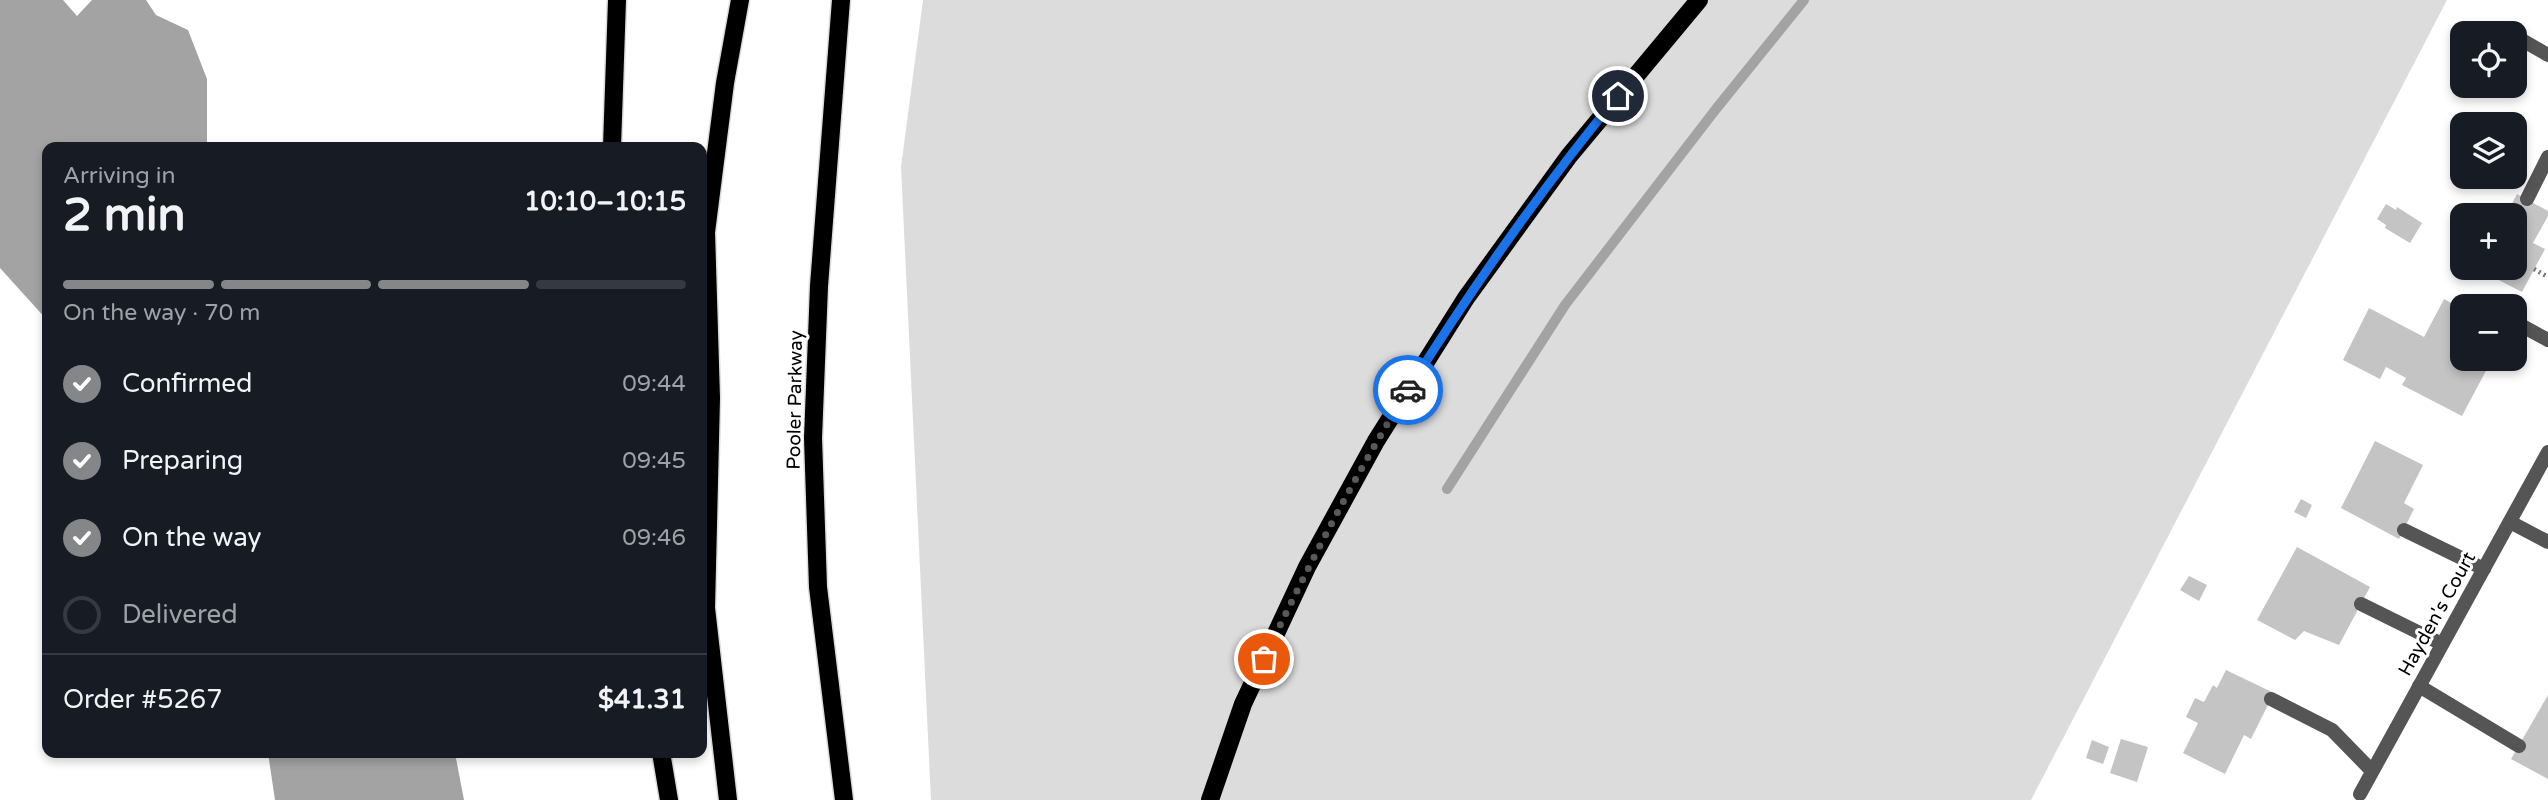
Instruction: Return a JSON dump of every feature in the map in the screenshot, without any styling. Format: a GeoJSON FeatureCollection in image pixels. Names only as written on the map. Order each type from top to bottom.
{"type":"FeatureCollection","features":[{"type":"Feature","properties":{"kind":"main road"},"geometry":{"type":"LineString","coordinates":[[612,142],[617,0]]}},
{"type":"Feature","properties":{"kind":"main road"},"geometry":{"type":"LineString","coordinates":[[707,224],[725,83],[740,0]]}},
{"type":"Feature","properties":{"kind":"main road","name":"Pooler Parkway"},"geometry":{"type":"LineString","coordinates":[[841,0],[819,286],[813,438],[818,587],[844,800]]}},
{"type":"Feature","properties":{"kind":"main road"},"geometry":{"type":"LineString","coordinates":[[1210,800],[1249,692],[1307,567],[1376,441],[1466,298],[1561,167],[1699,0]]}},
{"type":"Feature","properties":{"kind":"main road"},"geometry":{"type":"LineString","coordinates":[[707,274],[710,398],[707,556]]}},
{"type":"Feature","properties":{"kind":"main road"},"geometry":{"type":"LineString","coordinates":[[707,617],[728,800]]}},
{"type":"Feature","properties":{"kind":"main road"},"geometry":{"type":"LineString","coordinates":[[662,758],[669,800]]}},
{"type":"Feature","properties":{"kind":"street"},"geometry":{"type":"LineString","coordinates":[[2527,43],[2548,55]]}},
{"type":"Feature","properties":{"kind":"street"},"geometry":{"type":"LineString","coordinates":[[2527,199],[2548,157]]}},
{"type":"Feature","properties":{"kind":"street"},"geometry":{"type":"LineString","coordinates":[[2527,329],[2548,340]]}},
{"type":"Feature","properties":{"kind":"street","name":"Hayden's Court"},"geometry":{"type":"LineString","coordinates":[[2360,794],[2548,452]]}},
{"type":"Feature","properties":{"kind":"street"},"geometry":{"type":"LineString","coordinates":[[2510,522],[2548,542]]}},
{"type":"Feature","properties":{"kind":"street"},"geometry":{"type":"LineString","coordinates":[[2404,530],[2484,569]]}},
{"type":"Feature","properties":{"kind":"street"},"geometry":{"type":"LineString","coordinates":[[2361,604],[2442,645]]}},
{"type":"Feature","properties":{"kind":"street"},"geometry":{"type":"LineString","coordinates":[[2419,686],[2519,746]]}},
{"type":"Feature","properties":{"kind":"street"},"geometry":{"type":"LineString","coordinates":[[2271,699],[2332,730],[2372,771]]}},
{"type":"Feature","properties":{"kind":"path"},"geometry":{"type":"LineString","coordinates":[[2534,270],[2548,277]]}},
{"type":"Feature","properties":{"kind":"shaded area"},"geometry":{"type":"Polygon","coordinates":[[[0,0],[63,0],[77,16],[92,0],[146,0],[156,15],[188,30],[207,79],[207,142],[42,142],[42,314],[0,268],[0,0]]]}},
{"type":"Feature","properties":{"kind":"shaded area"},"geometry":{"type":"Polygon","coordinates":[[[923,0],[2447,0],[2031,800],[931,800],[901,167],[923,0]]]}},
{"type":"Feature","properties":{"kind":"shaded area"},"geometry":{"type":"Polygon","coordinates":[[[269,758],[456,758],[464,800],[275,800],[269,758]]]}},
{"type":"Feature","properties":{"kind":"building"},"geometry":{"type":"Polygon","coordinates":[[[2517,194],[2548,211],[2548,216],[2533,243],[2545,249],[2522,292],[2498,280],[2527,280],[2527,203],[2512,203],[2517,194]]]}},
{"type":"Feature","properties":{"kind":"building"},"geometry":{"type":"Polygon","coordinates":[[[2386,204],[2396,210],[2397,207],[2422,223],[2410,243],[2385,228],[2386,225],[2377,219],[2386,204]]]}},
{"type":"Feature","properties":{"kind":"building"},"geometry":{"type":"Polygon","coordinates":[[[2444,299],[2450,302],[2450,371],[2486,371],[2462,416],[2402,385],[2406,378],[2386,367],[2380,379],[2343,360],[2369,308],[2424,337],[2444,299]]]}},
{"type":"Feature","properties":{"kind":"building"},"geometry":{"type":"Polygon","coordinates":[[[2375,441],[2423,465],[2404,503],[2414,509],[2399,539],[2341,508],[2375,441]]]}},
{"type":"Feature","properties":{"kind":"building"},"geometry":{"type":"Polygon","coordinates":[[[2301,499],[2312,505],[2306,518],[2294,512],[2301,499]]]}},
{"type":"Feature","properties":{"kind":"building"},"geometry":{"type":"Polygon","coordinates":[[[2297,547],[2370,587],[2339,645],[2304,631],[2295,640],[2257,620],[2297,547]]]}},
{"type":"Feature","properties":{"kind":"building"},"geometry":{"type":"Polygon","coordinates":[[[2189,576],[2207,585],[2199,601],[2180,590],[2189,576]]]}},
{"type":"Feature","properties":{"kind":"building"},"geometry":{"type":"Polygon","coordinates":[[[2226,670],[2274,693],[2251,739],[2244,735],[2225,774],[2183,753],[2198,723],[2186,717],[2195,698],[2204,702],[2213,685],[2217,688],[2226,670]]]}},
{"type":"Feature","properties":{"kind":"building"},"geometry":{"type":"Polygon","coordinates":[[[2548,695],[2548,779],[2511,759],[2548,695]]]}},
{"type":"Feature","properties":{"kind":"building"},"geometry":{"type":"Polygon","coordinates":[[[2121,739],[2148,747],[2137,782],[2110,773],[2121,739]]]}},
{"type":"Feature","properties":{"kind":"building"},"geometry":{"type":"Polygon","coordinates":[[[2092,740],[2109,747],[2103,764],[2086,758],[2092,740]]]}},
{"type":"Feature","properties":{"kind":"waterway"},"geometry":{"type":"LineString","coordinates":[[1447,489],[1565,305],[1804,0]]}},
{"type":"Feature","properties":{"kind":"way so far"},"geometry":{"type":"LineString","coordinates":[[1264,659],[1307,567],[1376,441],[1408,390]]}},
{"type":"Feature","properties":{"kind":"route"},"geometry":{"type":"LineString","coordinates":[[1408,390],[1466,298],[1569,156],[1618,96]]}}]}
